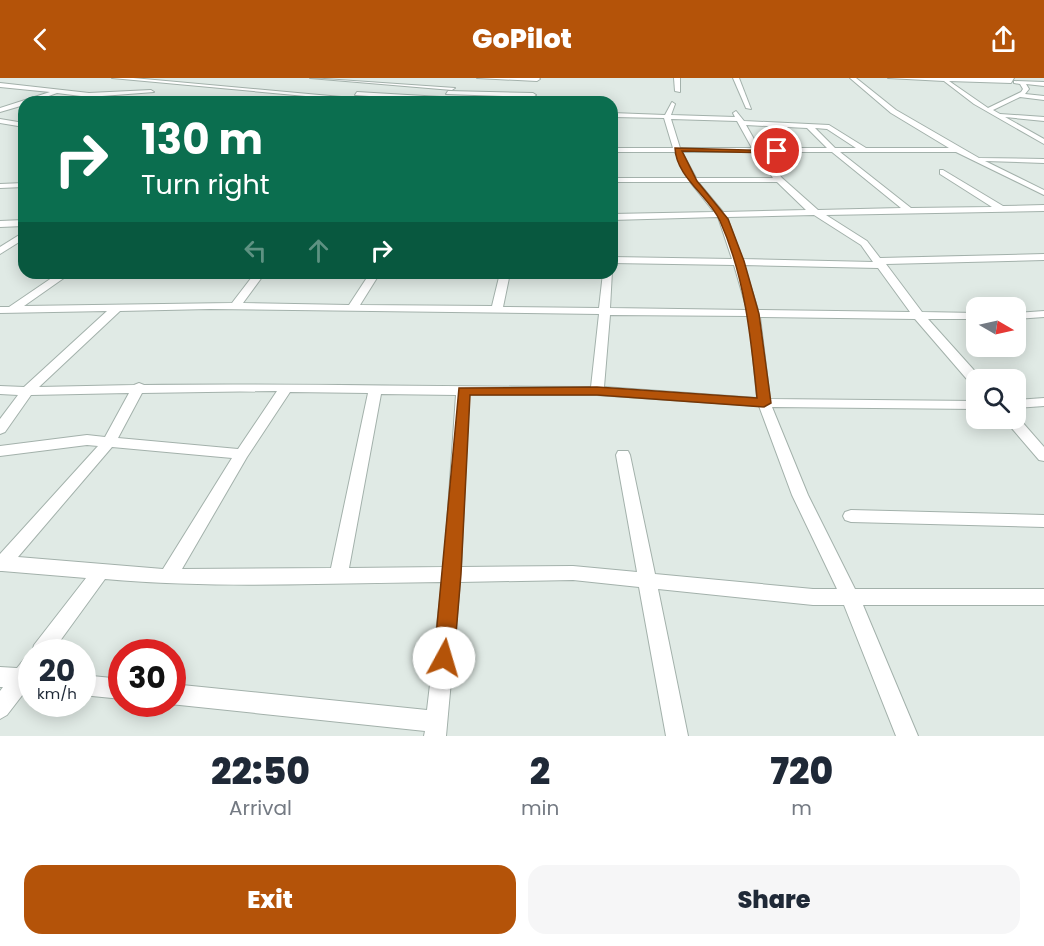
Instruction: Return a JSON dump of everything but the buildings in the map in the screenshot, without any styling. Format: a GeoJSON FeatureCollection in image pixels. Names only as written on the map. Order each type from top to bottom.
{"type":"FeatureCollection","features":[{"type":"Feature","properties":{"kind":"street"},"geometry":{"type":"LineString","coordinates":[[116,78],[328,96]]}},
{"type":"Feature","properties":{"kind":"street"},"geometry":{"type":"LineString","coordinates":[[189,83],[202,78]]}},
{"type":"Feature","properties":{"kind":"street"},"geometry":{"type":"LineString","coordinates":[[313,78],[534,95],[538,79],[480,78]]}},
{"type":"Feature","properties":{"kind":"street"},"geometry":{"type":"LineString","coordinates":[[353,96],[394,78]]}},
{"type":"Feature","properties":{"kind":"street"},"geometry":{"type":"LineString","coordinates":[[676,78],[678,91]]}},
{"type":"Feature","properties":{"kind":"street"},"geometry":{"type":"LineString","coordinates":[[736,78],[749,108]]}},
{"type":"Feature","properties":{"kind":"street"},"geometry":{"type":"LineString","coordinates":[[853,78],[872,97],[959,150],[1041,190]]}},
{"type":"Feature","properties":{"kind":"street"},"geometry":{"type":"LineString","coordinates":[[891,78],[1010,80],[1044,84]]}},
{"type":"Feature","properties":{"kind":"street"},"geometry":{"type":"LineString","coordinates":[[945,79],[976,103],[1044,142]]}},
{"type":"Feature","properties":{"kind":"street"},"geometry":{"type":"LineString","coordinates":[[145,96],[172,81]]}},
{"type":"Feature","properties":{"kind":"street"},"geometry":{"type":"LineString","coordinates":[[990,109],[1020,95],[1026,89],[1022,82]]}},
{"type":"Feature","properties":{"kind":"street"},"geometry":{"type":"LineString","coordinates":[[0,85],[89,95],[151,93]]}},
{"type":"Feature","properties":{"kind":"street"},"geometry":{"type":"LineString","coordinates":[[0,91],[14,87]]}},
{"type":"Feature","properties":{"kind":"street"},"geometry":{"type":"LineString","coordinates":[[444,96],[452,88]]}},
{"type":"Feature","properties":{"kind":"street"},"geometry":{"type":"LineString","coordinates":[[45,96],[58,92]]}},
{"type":"Feature","properties":{"kind":"street"},"geometry":{"type":"LineString","coordinates":[[357,94],[385,96]]}},
{"type":"Feature","properties":{"kind":"street"},"geometry":{"type":"LineString","coordinates":[[1020,95],[1044,98]]}},
{"type":"Feature","properties":{"kind":"street"},"geometry":{"type":"LineString","coordinates":[[0,110],[18,104]]}},
{"type":"Feature","properties":{"kind":"street"},"geometry":{"type":"LineString","coordinates":[[672,105],[667,117],[677,149],[692,179],[720,215],[739,261],[754,314],[764,403],[800,495],[850,597],[907,736]]}},
{"type":"Feature","properties":{"kind":"street"},"geometry":{"type":"LineString","coordinates":[[618,115],[738,119],[830,128],[864,150]]}},
{"type":"Feature","properties":{"kind":"street"},"geometry":{"type":"LineString","coordinates":[[998,115],[1044,119]]}},
{"type":"Feature","properties":{"kind":"street"},"geometry":{"type":"LineString","coordinates":[[738,119],[758,152],[779,180],[816,213],[857,237],[880,263],[920,317],[966,370]]}},
{"type":"Feature","properties":{"kind":"street"},"geometry":{"type":"LineString","coordinates":[[0,121],[18,124]]}},
{"type":"Feature","properties":{"kind":"street"},"geometry":{"type":"LineString","coordinates":[[809,126],[833,150],[908,210]]}},
{"type":"Feature","properties":{"kind":"street"},"geometry":{"type":"LineString","coordinates":[[618,150],[758,152],[959,150]]}},
{"type":"Feature","properties":{"kind":"street"},"geometry":{"type":"LineString","coordinates":[[974,158],[1044,161]]}},
{"type":"Feature","properties":{"kind":"street"},"geometry":{"type":"LineString","coordinates":[[943,172],[1001,208]]}},
{"type":"Feature","properties":{"kind":"street"},"geometry":{"type":"LineString","coordinates":[[618,180],[779,180]]}},
{"type":"Feature","properties":{"kind":"street"},"geometry":{"type":"LineString","coordinates":[[0,186],[18,185]]}},
{"type":"Feature","properties":{"kind":"street"},"geometry":{"type":"LineString","coordinates":[[618,217],[1044,208]]}},
{"type":"Feature","properties":{"kind":"street"},"geometry":{"type":"LineString","coordinates":[[0,224],[18,224]]}},
{"type":"Feature","properties":{"kind":"street"},"geometry":{"type":"LineString","coordinates":[[0,251],[18,239]]}},
{"type":"Feature","properties":{"kind":"street"},"geometry":{"type":"LineString","coordinates":[[618,260],[880,263],[1044,257]]}},
{"type":"Feature","properties":{"kind":"street"},"geometry":{"type":"LineString","coordinates":[[13,309],[57,279]]}},
{"type":"Feature","properties":{"kind":"street"},"geometry":{"type":"LineString","coordinates":[[235,306],[255,279]]}},
{"type":"Feature","properties":{"kind":"street"},"geometry":{"type":"LineString","coordinates":[[352,308],[371,279]]}},
{"type":"Feature","properties":{"kind":"street"},"geometry":{"type":"LineString","coordinates":[[497,310],[504,279]]}},
{"type":"Feature","properties":{"kind":"street"},"geometry":{"type":"LineString","coordinates":[[597,391],[607,279]]}},
{"type":"Feature","properties":{"kind":"street"},"geometry":{"type":"LineString","coordinates":[[0,310],[235,306],[966,316]]}},
{"type":"Feature","properties":{"kind":"street"},"geometry":{"type":"LineString","coordinates":[[0,429],[27,391],[116,309]]}},
{"type":"Feature","properties":{"kind":"street"},"geometry":{"type":"LineString","coordinates":[[1026,315],[1044,314]]}},
{"type":"Feature","properties":{"kind":"street"},"geometry":{"type":"LineString","coordinates":[[1031,315],[1044,326]]}},
{"type":"Feature","properties":{"kind":"street"},"geometry":{"type":"LineString","coordinates":[[1,563],[110,440],[139,387]]}},
{"type":"Feature","properties":{"kind":"street"},"geometry":{"type":"LineString","coordinates":[[0,390],[139,387],[597,391],[764,403],[966,405]]}},
{"type":"Feature","properties":{"kind":"street"},"geometry":{"type":"LineString","coordinates":[[168,577],[242,454],[286,388]]}},
{"type":"Feature","properties":{"kind":"street"},"geometry":{"type":"LineString","coordinates":[[338,577],[375,390]]}},
{"type":"Feature","properties":{"kind":"street"},"geometry":{"type":"LineString","coordinates":[[186,696],[436,729],[452,574],[463,391]]}},
{"type":"Feature","properties":{"kind":"street"},"geometry":{"type":"LineString","coordinates":[[1026,403],[1044,402]]}},
{"type":"Feature","properties":{"kind":"street"},"geometry":{"type":"LineString","coordinates":[[1020,429],[1044,456]]}},
{"type":"Feature","properties":{"kind":"street"},"geometry":{"type":"LineString","coordinates":[[0,451],[87,440],[110,440],[242,454]]}},
{"type":"Feature","properties":{"kind":"street"},"geometry":{"type":"LineString","coordinates":[[623,455],[677,736]]}},
{"type":"Feature","properties":{"kind":"street"},"geometry":{"type":"LineString","coordinates":[[851,516],[1044,521]]}},
{"type":"Feature","properties":{"kind":"street"},"geometry":{"type":"LineString","coordinates":[[1,563],[168,577],[573,573],[813,597],[1044,597]]}},
{"type":"Feature","properties":{"kind":"street"},"geometry":{"type":"LineString","coordinates":[[50,639],[100,571]]}},
{"type":"Feature","properties":{"kind":"street"},"geometry":{"type":"LineString","coordinates":[[0,676],[18,675]]}},
{"type":"Feature","properties":{"kind":"street"},"geometry":{"type":"LineString","coordinates":[[0,708],[18,687]]}},
{"type":"Feature","properties":{"kind":"route"},"geometry":{"type":"LineString","coordinates":[[444,658],[452,574],[463,391],[597,391],[764,403],[754,314],[739,261],[724,219],[694,182],[677,149],[777,151]]}}]}
